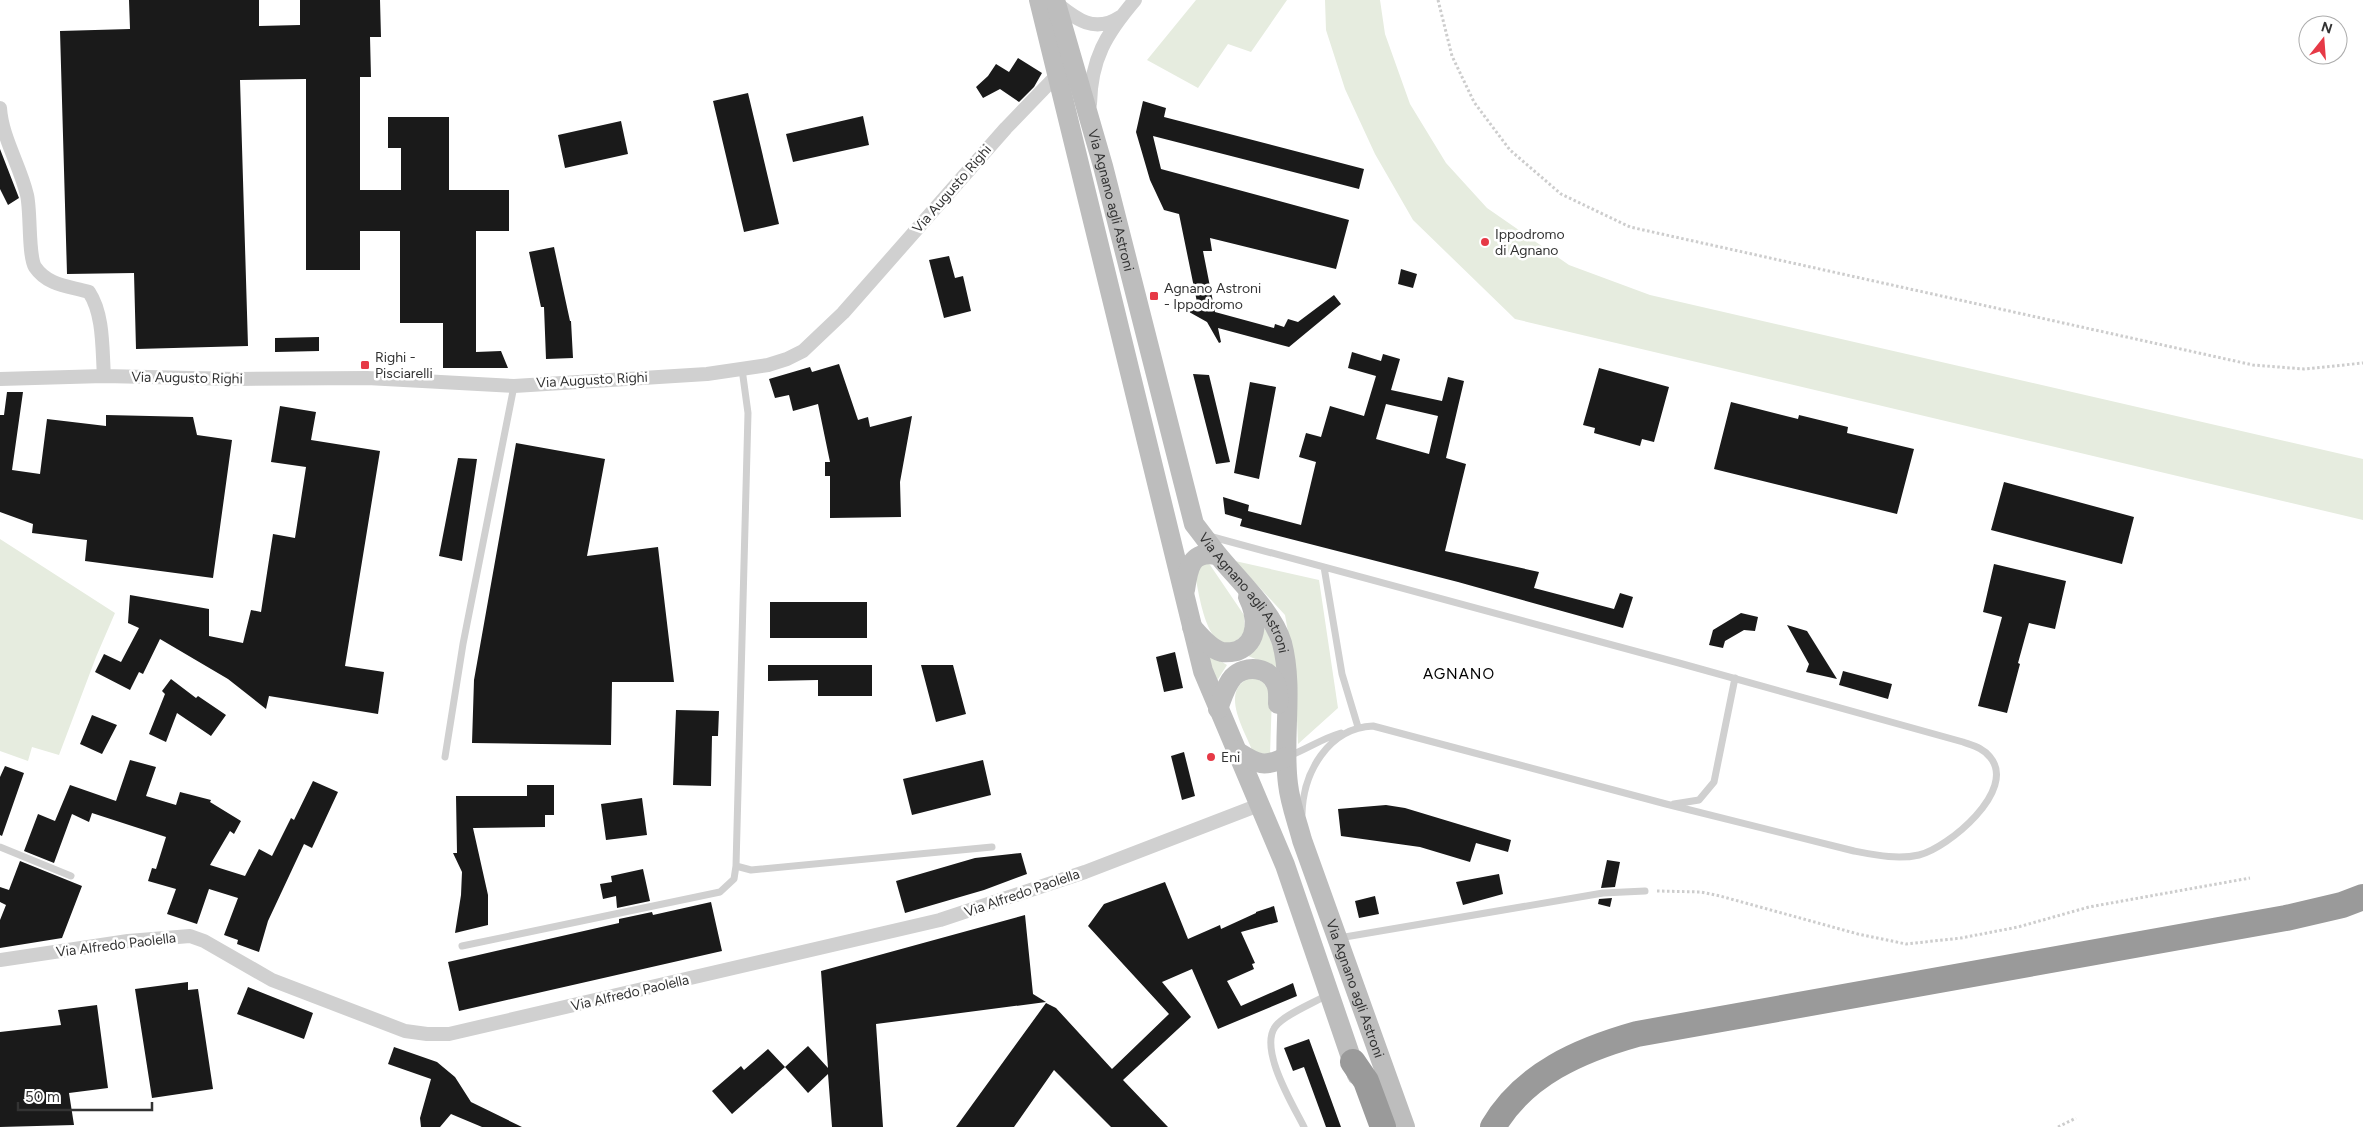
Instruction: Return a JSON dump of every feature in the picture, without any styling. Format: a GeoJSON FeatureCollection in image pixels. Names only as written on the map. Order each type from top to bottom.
{"type":"FeatureCollection","features":[{"type":"Feature","properties":{"kind":"highway"},"geometry":{"type":"LineString","coordinates":[[1493,1127],[1511,1102],[1551,1067],[1603,1044],[1620,1039],[1729,1017],[2286,918],[2342,905],[2363,897]]}},
{"type":"Feature","properties":{"kind":"highway"},"geometry":{"type":"LineString","coordinates":[[1353,1062],[1366,1081],[1383,1127]]}},
{"type":"Feature","properties":{"kind":"main road","name":"Via Agnano agli Astroni"},"geometry":{"type":"LineString","coordinates":[[1050,1],[1202,671],[1285,865],[1353,1062],[1373,1127]]}},
{"type":"Feature","properties":{"kind":"main road","name":"Via Agnano agli Astroni"},"geometry":{"type":"LineString","coordinates":[[1066,67],[1090,123],[1194,524],[1241,581],[1269,619],[1281,642],[1286,674],[1286,757],[1288,784],[1302,840],[1405,1127]]}},
{"type":"Feature","properties":{"kind":"main road"},"geometry":{"type":"LineString","coordinates":[[1184,595],[1191,564],[1196,557],[1207,553],[1218,555]]}},
{"type":"Feature","properties":{"kind":"main road"},"geometry":{"type":"LineString","coordinates":[[1192,627],[1204,640],[1221,652],[1230,653],[1249,644],[1255,625],[1251,603],[1241,581]]}},
{"type":"Feature","properties":{"kind":"main road"},"geometry":{"type":"LineString","coordinates":[[1218,709],[1230,681],[1241,671],[1256,669],[1270,676],[1276,682],[1278,691],[1278,729],[1286,757],[1274,763],[1264,764],[1255,762],[1235,750]]}},
{"type":"Feature","properties":{"kind":"street"},"geometry":{"type":"LineString","coordinates":[[1090,123],[1093,72],[1105,38],[1135,0]]}},
{"type":"Feature","properties":{"kind":"street"},"geometry":{"type":"LineString","coordinates":[[1050,1],[1075,17],[1091,24],[1105,25],[1120,17]]}},
{"type":"Feature","properties":{"kind":"street","name":"Via Augusto Righi"},"geometry":{"type":"LineString","coordinates":[[0,378],[104,376],[237,379],[367,378],[514,386],[707,374],[742,369],[787,359],[803,350],[843,313],[1006,128],[1066,67]]}},
{"type":"Feature","properties":{"kind":"street"},"geometry":{"type":"LineString","coordinates":[[0,108],[1,121],[27,194],[34,265],[44,277],[56,285],[89,292],[95,302],[100,326],[104,376]]}},
{"type":"Feature","properties":{"kind":"street","name":"Via Alfredo Paolella"},"geometry":{"type":"LineString","coordinates":[[0,960],[128,941],[190,936],[204,941],[272,980],[405,1031],[449,1034],[940,920],[1085,872],[1259,805]]}},
{"type":"Feature","properties":{"kind":"lane"},"geometry":{"type":"LineString","coordinates":[[462,946],[720,892],[734,879],[736,866],[748,413],[742,369]]}},
{"type":"Feature","properties":{"kind":"lane"},"geometry":{"type":"LineString","coordinates":[[445,757],[464,644],[514,386]]}},
{"type":"Feature","properties":{"kind":"lane"},"geometry":{"type":"LineString","coordinates":[[1202,535],[1735,678],[1980,748],[1992,758],[1996,772],[1994,787],[1986,803],[1959,833],[1938,847],[1920,855],[1901,857],[1854,851],[1666,804],[1372,726],[1358,727],[1328,737],[1309,748],[1286,757]]}},
{"type":"Feature","properties":{"kind":"lane"},"geometry":{"type":"LineString","coordinates":[[1324,567],[1342,674],[1358,727]]}},
{"type":"Feature","properties":{"kind":"lane"},"geometry":{"type":"LineString","coordinates":[[1666,804],[1687,803],[1699,800],[1714,782],[1735,678]]}},
{"type":"Feature","properties":{"kind":"lane"},"geometry":{"type":"LineString","coordinates":[[1302,840],[1302,808],[1313,771],[1327,748],[1347,732]]}},
{"type":"Feature","properties":{"kind":"lane"},"geometry":{"type":"LineString","coordinates":[[0,847],[71,876]]}},
{"type":"Feature","properties":{"kind":"lane"},"geometry":{"type":"LineString","coordinates":[[736,866],[751,870],[992,847]]}},
{"type":"Feature","properties":{"kind":"lane"},"geometry":{"type":"LineString","coordinates":[[1338,938],[1603,892],[1645,891]]}},
{"type":"Feature","properties":{"kind":"lane"},"geometry":{"type":"LineString","coordinates":[[1304,1127],[1276,1068],[1270,1046],[1270,1036],[1275,1026],[1330,994]]}},
{"type":"Feature","properties":{"kind":"path"},"geometry":{"type":"LineString","coordinates":[[1438,0],[1452,56],[1470,94],[1510,150],[1561,194],[1630,227],[2253,364],[2304,370],[2363,363]]}},
{"type":"Feature","properties":{"kind":"path"},"geometry":{"type":"LineString","coordinates":[[1645,891],[1701,892],[1858,934],[1906,944],[1961,938],[2018,927],[2089,907],[2250,878]]}},
{"type":"Feature","properties":{"kind":"path"},"geometry":{"type":"LineString","coordinates":[[2058,1127],[2076,1118]]}},
{"type":"Feature","properties":{"kind":"shaded area"},"geometry":{"type":"Polygon","coordinates":[[[1196,0],[1287,0],[1251,52],[1228,44],[1198,88],[1147,60],[1196,0]]]}},
{"type":"Feature","properties":{"kind":"shaded area","name":"Ippodromo di Agnano"},"geometry":{"type":"Polygon","coordinates":[[[1325,0],[1380,0],[1385,34],[1410,104],[1446,163],[1487,208],[1569,265],[1650,295],[2363,459],[2363,520],[1515,319],[1413,220],[1375,154],[1345,89],[1326,30],[1325,0]]]}},
{"type":"Feature","properties":{"kind":"shaded area"},"geometry":{"type":"Polygon","coordinates":[[[0,539],[115,613],[96,657],[59,755],[32,747],[28,761],[0,751],[0,539]]]}},
{"type":"Feature","properties":{"kind":"shaded area"},"geometry":{"type":"Polygon","coordinates":[[[1206,559],[1244,615],[1245,632],[1234,642],[1224,643],[1217,639],[1210,631],[1202,607],[1195,575],[1206,559]]]}},
{"type":"Feature","properties":{"kind":"shaded area"},"geometry":{"type":"Polygon","coordinates":[[[1235,561],[1319,580],[1338,708],[1298,744],[1295,671],[1285,615],[1235,561]]]}},
{"type":"Feature","properties":{"kind":"shaded area"},"geometry":{"type":"Polygon","coordinates":[[[1262,625],[1274,643],[1279,677],[1271,665],[1248,656],[1262,625]]]}},
{"type":"Feature","properties":{"kind":"shaded area"},"geometry":{"type":"Polygon","coordinates":[[[1207,653],[1227,665],[1215,684],[1207,653]]]}},
{"type":"Feature","properties":{"kind":"shaded area"},"geometry":{"type":"Polygon","coordinates":[[[1252,677],[1263,682],[1272,695],[1270,755],[1253,752],[1236,710],[1235,700],[1237,691],[1242,683],[1252,677]]]}},
{"type":"Feature","properties":{"kind":"building"},"geometry":{"type":"Polygon","coordinates":[[[129,0],[259,0],[259,26],[300,25],[300,0],[380,0],[381,37],[370,37],[371,77],[360,77],[360,190],[401,190],[401,148],[388,148],[388,117],[449,117],[449,190],[509,190],[509,231],[476,231],[476,352],[501,351],[508,368],[443,368],[443,323],[400,323],[400,231],[360,231],[360,270],[306,270],[306,79],[240,80],[248,346],[136,349],[134,273],[67,274],[60,31],[130,29],[129,0]]]}},
{"type":"Feature","properties":{"kind":"building"},"geometry":{"type":"Polygon","coordinates":[[[1018,58],[1042,73],[1034,87],[1019,102],[1000,89],[983,98],[976,87],[988,76],[996,64],[1009,72],[1018,58]]]}},
{"type":"Feature","properties":{"kind":"building"},"geometry":{"type":"Polygon","coordinates":[[[748,93],[779,224],[744,232],[713,101],[748,93]]]}},
{"type":"Feature","properties":{"kind":"building"},"geometry":{"type":"Polygon","coordinates":[[[1143,101],[1166,108],[1164,117],[1364,169],[1359,189],[1153,136],[1161,169],[1349,220],[1336,269],[1210,238],[1212,251],[1203,251],[1215,312],[1274,328],[1275,324],[1284,327],[1288,319],[1298,322],[1334,295],[1341,304],[1289,347],[1218,328],[1221,342],[1219,343],[1207,322],[1182,308],[1184,303],[1198,307],[1179,214],[1164,210],[1150,180],[1136,132],[1143,101]]]}},
{"type":"Feature","properties":{"kind":"building"},"geometry":{"type":"Polygon","coordinates":[[[863,116],[869,145],[793,162],[786,134],[863,116]]]}},
{"type":"Feature","properties":{"kind":"building"},"geometry":{"type":"Polygon","coordinates":[[[621,121],[628,154],[565,168],[558,135],[621,121]]]}},
{"type":"Feature","properties":{"kind":"building"},"geometry":{"type":"Polygon","coordinates":[[[0,149],[19,198],[8,205],[0,189],[0,149]]]}},
{"type":"Feature","properties":{"kind":"building"},"geometry":{"type":"Polygon","coordinates":[[[554,247],[571,321],[573,358],[546,359],[544,307],[541,307],[529,252],[554,247]]]}},
{"type":"Feature","properties":{"kind":"building"},"geometry":{"type":"Polygon","coordinates":[[[949,256],[955,278],[963,276],[971,311],[944,318],[929,260],[949,256]]]}},
{"type":"Feature","properties":{"kind":"building"},"geometry":{"type":"Polygon","coordinates":[[[1401,269],[1417,274],[1413,288],[1398,284],[1401,269]]]}},
{"type":"Feature","properties":{"kind":"building"},"geometry":{"type":"Polygon","coordinates":[[[319,337],[319,351],[275,352],[275,338],[319,337]]]}},
{"type":"Feature","properties":{"kind":"building"},"geometry":{"type":"Polygon","coordinates":[[[1352,352],[1381,361],[1383,354],[1400,359],[1391,390],[1442,401],[1448,377],[1464,381],[1446,458],[1466,464],[1445,551],[1539,572],[1534,588],[1614,609],[1620,593],[1633,597],[1623,628],[1458,582],[1240,526],[1242,519],[1225,514],[1223,497],[1249,505],[1248,511],[1301,525],[1316,462],[1299,457],[1306,433],[1321,437],[1330,406],[1364,416],[1376,376],[1348,368],[1352,352]],[[1386,404],[1376,439],[1429,454],[1438,416],[1386,404]]]}},
{"type":"Feature","properties":{"kind":"building"},"geometry":{"type":"Polygon","coordinates":[[[839,364],[858,420],[868,417],[870,427],[912,416],[900,482],[901,517],[830,518],[830,476],[825,476],[825,462],[830,462],[818,404],[793,411],[789,395],[775,398],[769,379],[810,367],[812,372],[839,364]]]}},
{"type":"Feature","properties":{"kind":"building"},"geometry":{"type":"Polygon","coordinates":[[[1599,368],[1669,387],[1654,442],[1642,439],[1640,446],[1594,433],[1595,428],[1583,425],[1599,368]]]}},
{"type":"Feature","properties":{"kind":"building"},"geometry":{"type":"Polygon","coordinates":[[[1193,374],[1209,375],[1230,462],[1216,464],[1193,374]]]}},
{"type":"Feature","properties":{"kind":"building"},"geometry":{"type":"Polygon","coordinates":[[[1250,382],[1276,387],[1259,479],[1234,473],[1250,382]]]}},
{"type":"Feature","properties":{"kind":"building"},"geometry":{"type":"Polygon","coordinates":[[[7,392],[23,392],[12,470],[40,474],[47,419],[106,426],[106,415],[193,417],[197,435],[232,440],[213,578],[85,561],[87,540],[32,533],[33,524],[0,512],[0,415],[4,415],[7,392]]]}},
{"type":"Feature","properties":{"kind":"building"},"geometry":{"type":"Polygon","coordinates":[[[1731,402],[1798,419],[1799,415],[1848,427],[1847,433],[1914,449],[1897,514],[1714,469],[1731,402]]]}},
{"type":"Feature","properties":{"kind":"building"},"geometry":{"type":"Polygon","coordinates":[[[280,406],[316,412],[311,440],[380,451],[345,666],[384,672],[378,714],[269,696],[266,709],[228,679],[160,639],[143,674],[139,672],[130,690],[95,672],[104,654],[121,662],[139,628],[128,623],[130,595],[209,609],[209,636],[243,643],[251,610],[261,612],[273,534],[295,538],[306,467],[271,462],[280,406]]]}},
{"type":"Feature","properties":{"kind":"building"},"geometry":{"type":"Polygon","coordinates":[[[516,443],[605,459],[587,556],[658,547],[674,682],[612,682],[611,745],[472,743],[474,680],[516,443]]]}},
{"type":"Feature","properties":{"kind":"building"},"geometry":{"type":"Polygon","coordinates":[[[458,458],[477,459],[462,561],[439,556],[458,458]]]}},
{"type":"Feature","properties":{"kind":"building"},"geometry":{"type":"Polygon","coordinates":[[[2004,482],[2134,517],[2122,564],[1991,530],[2004,482]]]}},
{"type":"Feature","properties":{"kind":"building"},"geometry":{"type":"Polygon","coordinates":[[[1994,564],[2066,581],[2055,629],[2029,623],[2007,713],[1978,706],[2002,617],[1983,612],[1994,564]]]}},
{"type":"Feature","properties":{"kind":"building"},"geometry":{"type":"Polygon","coordinates":[[[770,602],[867,602],[867,638],[770,638],[770,602]]]}},
{"type":"Feature","properties":{"kind":"building"},"geometry":{"type":"Polygon","coordinates":[[[1741,613],[1758,617],[1755,631],[1744,630],[1725,641],[1723,648],[1709,645],[1713,630],[1741,613]]]}},
{"type":"Feature","properties":{"kind":"building"},"geometry":{"type":"Polygon","coordinates":[[[1787,625],[1807,631],[1837,679],[1806,672],[1809,664],[1787,625]]]}},
{"type":"Feature","properties":{"kind":"building"},"geometry":{"type":"Polygon","coordinates":[[[1175,652],[1183,688],[1164,692],[1156,657],[1175,652]]]}},
{"type":"Feature","properties":{"kind":"building"},"geometry":{"type":"Polygon","coordinates":[[[768,665],[872,665],[872,696],[818,696],[818,680],[768,681],[768,665]]]}},
{"type":"Feature","properties":{"kind":"building"},"geometry":{"type":"Polygon","coordinates":[[[921,665],[953,665],[966,714],[936,722],[921,665]]]}},
{"type":"Feature","properties":{"kind":"building"},"geometry":{"type":"Polygon","coordinates":[[[1843,671],[1892,684],[1888,699],[1839,685],[1843,671]]]}},
{"type":"Feature","properties":{"kind":"building"},"geometry":{"type":"Polygon","coordinates":[[[171,679],[196,698],[198,696],[226,715],[211,736],[177,713],[166,742],[149,734],[165,694],[162,691],[171,679]]]}},
{"type":"Feature","properties":{"kind":"building"},"geometry":{"type":"Polygon","coordinates":[[[676,710],[719,711],[718,736],[712,736],[711,786],[673,785],[676,710]]]}},
{"type":"Feature","properties":{"kind":"building"},"geometry":{"type":"Polygon","coordinates":[[[92,715],[117,725],[102,754],[80,744],[92,715]]]}},
{"type":"Feature","properties":{"kind":"building"},"geometry":{"type":"Polygon","coordinates":[[[1184,752],[1195,796],[1182,800],[1171,756],[1184,752]]]}},
{"type":"Feature","properties":{"kind":"building"},"geometry":{"type":"Polygon","coordinates":[[[130,760],[156,767],[146,796],[176,805],[180,792],[211,800],[210,802],[241,821],[234,834],[230,831],[210,865],[245,876],[259,849],[272,856],[291,818],[294,820],[313,781],[338,792],[312,848],[304,844],[268,921],[259,952],[237,944],[238,940],[224,935],[238,898],[209,889],[197,924],[167,914],[176,889],[148,881],[152,868],[156,869],[166,837],[92,813],[89,822],[72,814],[54,863],[24,851],[38,814],[55,821],[70,785],[116,801],[130,760]]]}},
{"type":"Feature","properties":{"kind":"building"},"geometry":{"type":"Polygon","coordinates":[[[983,760],[991,795],[912,815],[903,779],[983,760]]]}},
{"type":"Feature","properties":{"kind":"building"},"geometry":{"type":"Polygon","coordinates":[[[5,766],[24,773],[2,836],[0,835],[0,777],[5,766]]]}},
{"type":"Feature","properties":{"kind":"building"},"geometry":{"type":"Polygon","coordinates":[[[527,785],[554,785],[554,815],[545,815],[545,827],[473,828],[488,895],[488,925],[455,933],[461,895],[462,872],[453,853],[457,853],[456,796],[527,796],[527,785]]]}},
{"type":"Feature","properties":{"kind":"building"},"geometry":{"type":"Polygon","coordinates":[[[642,798],[647,835],[606,840],[601,804],[642,798]]]}},
{"type":"Feature","properties":{"kind":"building"},"geometry":{"type":"Polygon","coordinates":[[[1386,805],[1405,808],[1511,840],[1508,852],[1476,843],[1470,862],[1420,847],[1341,836],[1338,809],[1386,805]]]}},
{"type":"Feature","properties":{"kind":"building"},"geometry":{"type":"Polygon","coordinates":[[[1021,853],[1027,874],[984,890],[905,913],[896,881],[975,858],[1021,853]]]}},
{"type":"Feature","properties":{"kind":"building"},"geometry":{"type":"Polygon","coordinates":[[[1607,860],[1620,862],[1615,887],[1601,888],[1607,860]]]}},
{"type":"Feature","properties":{"kind":"building"},"geometry":{"type":"Polygon","coordinates":[[[20,861],[82,886],[62,938],[0,948],[0,920],[6,905],[0,902],[0,887],[9,890],[20,861]]]}},
{"type":"Feature","properties":{"kind":"building"},"geometry":{"type":"Polygon","coordinates":[[[643,869],[650,901],[617,908],[616,896],[603,899],[600,884],[612,882],[611,876],[643,869]]]}},
{"type":"Feature","properties":{"kind":"building"},"geometry":{"type":"Polygon","coordinates":[[[1499,874],[1503,894],[1463,905],[1456,882],[1499,874]]]}},
{"type":"Feature","properties":{"kind":"building"},"geometry":{"type":"Polygon","coordinates":[[[1165,882],[1188,939],[1220,925],[1221,929],[1256,912],[1274,906],[1278,922],[1241,932],[1255,963],[1252,964],[1254,969],[1227,981],[1241,1006],[1293,983],[1297,996],[1218,1029],[1192,969],[1162,982],[1191,1017],[1123,1080],[1168,1127],[1111,1127],[1054,1070],[1014,1127],[956,1127],[1046,1003],[1056,1008],[1112,1069],[1169,1014],[1088,926],[1104,904],[1165,882]]]}},
{"type":"Feature","properties":{"kind":"building"},"geometry":{"type":"Polygon","coordinates":[[[1375,896],[1379,914],[1359,918],[1355,901],[1375,896]]]}},
{"type":"Feature","properties":{"kind":"building"},"geometry":{"type":"Polygon","coordinates":[[[1612,898],[1610,907],[1598,904],[1599,899],[1612,898]]]}},
{"type":"Feature","properties":{"kind":"building"},"geometry":{"type":"Polygon","coordinates":[[[711,902],[722,951],[459,1011],[448,962],[619,923],[619,919],[652,912],[653,915],[711,902]]]}},
{"type":"Feature","properties":{"kind":"building"},"geometry":{"type":"Polygon","coordinates":[[[1025,915],[1033,994],[1046,1002],[876,1024],[883,1127],[832,1127],[828,1074],[808,1093],[785,1067],[808,1046],[828,1068],[821,971],[1025,915]]]}},
{"type":"Feature","properties":{"kind":"building"},"geometry":{"type":"Polygon","coordinates":[[[188,982],[188,990],[198,989],[213,1089],[152,1098],[135,989],[188,982]]]}},
{"type":"Feature","properties":{"kind":"building"},"geometry":{"type":"Polygon","coordinates":[[[248,987],[313,1013],[304,1039],[237,1014],[248,987]]]}},
{"type":"Feature","properties":{"kind":"building"},"geometry":{"type":"Polygon","coordinates":[[[97,1005],[108,1088],[69,1093],[74,1125],[0,1127],[0,1032],[61,1025],[58,1010],[97,1005]]]}},
{"type":"Feature","properties":{"kind":"building"},"geometry":{"type":"Polygon","coordinates":[[[1309,1039],[1341,1127],[1326,1127],[1304,1067],[1293,1071],[1284,1048],[1309,1039]]]}},
{"type":"Feature","properties":{"kind":"building"},"geometry":{"type":"Polygon","coordinates":[[[394,1047],[437,1062],[455,1077],[471,1102],[522,1127],[482,1127],[451,1114],[440,1127],[421,1127],[420,1118],[431,1079],[388,1064],[394,1047]]]}},
{"type":"Feature","properties":{"kind":"building"},"geometry":{"type":"Polygon","coordinates":[[[768,1049],[785,1067],[732,1114],[712,1091],[741,1066],[744,1070],[768,1049]]]}},
{"type":"Feature","properties":{"kind":"place","name":"Ippodromo di Agnano"},"geometry":{"type":"Point","coordinates":[1485,242]}},
{"type":"Feature","properties":{"kind":"place","name":"Agnano Astroni - Ippodromo"},"geometry":{"type":"Point","coordinates":[1154,296]}},
{"type":"Feature","properties":{"kind":"place","name":"Righi - Pisciarelli"},"geometry":{"type":"Point","coordinates":[365,365]}},
{"type":"Feature","properties":{"kind":"place","name":"Eni"},"geometry":{"type":"Point","coordinates":[1211,757]}},
{"type":"Feature","properties":{"kind":"district","name":"AGNANO"},"geometry":{"type":"Point","coordinates":[1459,674]}}]}
